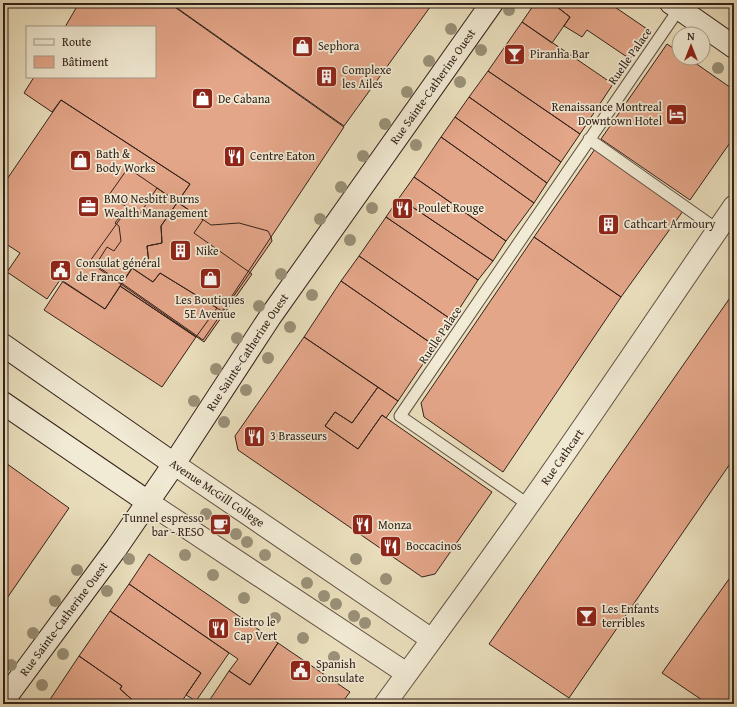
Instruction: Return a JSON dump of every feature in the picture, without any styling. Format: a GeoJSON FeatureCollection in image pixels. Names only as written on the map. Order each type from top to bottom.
{"type":"FeatureCollection","features":[{"type":"Feature","properties":{"kind":"street","name":"Rue Sainte-Catherine Ouest"},"geometry":{"type":"LineString","coordinates":[[3,701],[117,547],[174,464],[270,318],[492,3]]}},
{"type":"Feature","properties":{"kind":"street"},"geometry":{"type":"LineString","coordinates":[[675,6],[734,47]]}},
{"type":"Feature","properties":{"kind":"street","name":"Rue Cathcart"},"geometry":{"type":"LineString","coordinates":[[385,704],[406,673],[455,609],[529,506],[734,206]]}},
{"type":"Feature","properties":{"kind":"street","name":"Avenue McGill College"},"geometry":{"type":"LineString","coordinates":[[3,345],[174,464],[431,639]]}},
{"type":"Feature","properties":{"kind":"street"},"geometry":{"type":"LineString","coordinates":[[3,403],[148,502],[406,673]]}},
{"type":"Feature","properties":{"kind":"lane","name":"Ruelle Palace"},"geometry":{"type":"LineString","coordinates":[[529,506],[400,416],[589,139],[675,6]]}},
{"type":"Feature","properties":{"kind":"lane"},"geometry":{"type":"LineString","coordinates":[[589,139],[718,230]]}},
{"type":"Feature","properties":{"kind":"building","name":"Centre Eaton"},"geometry":{"type":"Polygon","coordinates":[[[79,3],[169,3],[344,127],[222,311],[160,273],[153,282],[132,268],[149,264],[147,246],[162,243],[161,226],[190,184],[61,100],[52,112],[24,93],[33,78],[156,78],[156,26],[66,26],[79,3]]]}},
{"type":"Feature","properties":{"kind":"building","name":"Complexe les Ailes"},"geometry":{"type":"Polygon","coordinates":[[[170,3],[433,3],[344,126],[170,3]]]}},
{"type":"Feature","properties":{"kind":"building"},"geometry":{"type":"Polygon","coordinates":[[[535,3],[552,3],[570,17],[552,43],[522,22],[535,3]]]}},
{"type":"Feature","properties":{"kind":"building"},"geometry":{"type":"Polygon","coordinates":[[[552,3],[609,3],[650,31],[630,59],[587,30],[582,37],[564,26],[570,17],[552,3]]]}},
{"type":"Feature","properties":{"kind":"building"},"geometry":{"type":"Polygon","coordinates":[[[522,22],[613,84],[580,134],[488,71],[522,22]]]}},
{"type":"Feature","properties":{"kind":"building","name":"Renaissance Montreal Downtown Hotel"},"geometry":{"type":"Polygon","coordinates":[[[667,44],[671,47],[671,66],[700,66],[734,90],[734,137],[690,200],[601,139],[667,44]]]}},
{"type":"Feature","properties":{"kind":"building"},"geometry":{"type":"Polygon","coordinates":[[[488,71],[580,134],[561,162],[469,97],[488,71]]]}},
{"type":"Feature","properties":{"kind":"building"},"geometry":{"type":"Polygon","coordinates":[[[469,97],[561,162],[547,183],[455,117],[469,97]]]}},
{"type":"Feature","properties":{"kind":"building","name":"BMO Nesbitt Burns Wealth Management"},"geometry":{"type":"Polygon","coordinates":[[[61,100],[190,184],[161,226],[162,243],[147,246],[149,264],[133,267],[105,309],[60,280],[47,299],[7,272],[20,253],[3,242],[3,185],[61,100]]]}},
{"type":"Feature","properties":{"kind":"building"},"geometry":{"type":"Polygon","coordinates":[[[455,117],[547,183],[534,203],[441,137],[455,117]]]}},
{"type":"Feature","properties":{"kind":"building"},"geometry":{"type":"Polygon","coordinates":[[[441,137],[534,203],[506,241],[414,177],[441,137]]]}},
{"type":"Feature","properties":{"kind":"building","name":"Cathcart Armoury"},"geometry":{"type":"Polygon","coordinates":[[[595,149],[683,211],[621,297],[534,237],[595,149]]]}},
{"type":"Feature","properties":{"kind":"building","name":"Nike"},"geometry":{"type":"Polygon","coordinates":[[[128,168],[211,225],[239,223],[268,231],[271,237],[272,241],[203,340],[90,261],[128,208],[109,195],[128,168]]]}},
{"type":"Feature","properties":{"kind":"building"},"geometry":{"type":"Polygon","coordinates":[[[414,177],[506,241],[493,261],[399,198],[414,177]]]}},
{"type":"Feature","properties":{"kind":"building","name":"Nike"},"geometry":{"type":"Polygon","coordinates":[[[157,188],[203,220],[194,233],[252,274],[204,342],[95,266],[107,247],[114,251],[121,241],[119,226],[115,223],[127,207],[139,215],[157,188]]]}},
{"type":"Feature","properties":{"kind":"building"},"geometry":{"type":"Polygon","coordinates":[[[399,198],[493,261],[478,280],[386,217],[399,198]]]}},
{"type":"Feature","properties":{"kind":"building"},"geometry":{"type":"Polygon","coordinates":[[[386,217],[478,280],[452,320],[359,256],[386,217]]]}},
{"type":"Feature","properties":{"kind":"building"},"geometry":{"type":"Polygon","coordinates":[[[534,237],[621,297],[503,472],[424,417],[421,403],[534,237]]]}},
{"type":"Feature","properties":{"kind":"building"},"geometry":{"type":"Polygon","coordinates":[[[359,256],[452,320],[435,346],[341,281],[359,256]]]}},
{"type":"Feature","properties":{"kind":"building"},"geometry":{"type":"Polygon","coordinates":[[[132,268],[153,282],[160,273],[217,308],[196,337],[120,286],[132,268]]]}},
{"type":"Feature","properties":{"kind":"building"},"geometry":{"type":"Polygon","coordinates":[[[63,281],[105,309],[120,286],[196,337],[162,387],[44,310],[63,281]]]}},
{"type":"Feature","properties":{"kind":"building"},"geometry":{"type":"Polygon","coordinates":[[[341,281],[435,346],[398,401],[304,337],[341,281]]]}},
{"type":"Feature","properties":{"kind":"building"},"geometry":{"type":"Polygon","coordinates":[[[734,292],[734,458],[569,698],[489,644],[734,292]]]}},
{"type":"Feature","properties":{"kind":"building"},"geometry":{"type":"Polygon","coordinates":[[[304,337],[378,387],[352,423],[335,412],[325,426],[358,449],[382,415],[492,492],[435,574],[422,577],[238,450],[235,436],[304,337]]]}},
{"type":"Feature","properties":{"kind":"building"},"geometry":{"type":"Polygon","coordinates":[[[378,387],[398,401],[386,418],[382,415],[358,449],[325,426],[335,412],[352,423],[378,387]]]}},
{"type":"Feature","properties":{"kind":"building"},"geometry":{"type":"Polygon","coordinates":[[[3,461],[69,508],[3,604],[3,461]]]}},
{"type":"Feature","properties":{"kind":"building"},"geometry":{"type":"Polygon","coordinates":[[[149,554],[278,643],[250,685],[229,671],[238,659],[129,584],[149,554]]]}},
{"type":"Feature","properties":{"kind":"building"},"geometry":{"type":"Polygon","coordinates":[[[734,572],[734,704],[708,704],[662,673],[734,572]]]}},
{"type":"Feature","properties":{"kind":"building"},"geometry":{"type":"Polygon","coordinates":[[[129,584],[229,653],[196,701],[186,695],[201,673],[110,611],[129,584]]]}},
{"type":"Feature","properties":{"kind":"building"},"geometry":{"type":"Polygon","coordinates":[[[110,611],[201,673],[180,704],[137,704],[120,689],[122,686],[79,656],[110,611]]]}},
{"type":"Feature","properties":{"kind":"building"},"geometry":{"type":"Polygon","coordinates":[[[278,643],[350,692],[341,704],[207,704],[229,671],[250,685],[278,643]]]}},
{"type":"Feature","properties":{"kind":"building"},"geometry":{"type":"Polygon","coordinates":[[[79,656],[122,686],[120,689],[137,704],[47,704],[79,656]]]}},
{"type":"Feature","properties":{"kind":"place","name":"Sephora"},"geometry":{"type":"Point","coordinates":[302,46]}},
{"type":"Feature","properties":{"kind":"place","name":"Piranha Bar"},"geometry":{"type":"Point","coordinates":[514,54]}},
{"type":"Feature","properties":{"kind":"place","name":"Complexe les Ailes"},"geometry":{"type":"Point","coordinates":[327,77]}},
{"type":"Feature","properties":{"kind":"place","name":"De Cabana"},"geometry":{"type":"Point","coordinates":[203,99]}},
{"type":"Feature","properties":{"kind":"place","name":"Renaissance Montreal Downtown Hotel"},"geometry":{"type":"Point","coordinates":[677,114]}},
{"type":"Feature","properties":{"kind":"place","name":"Centre Eaton"},"geometry":{"type":"Point","coordinates":[235,156]}},
{"type":"Feature","properties":{"kind":"place","name":"Bath & Body Works"},"geometry":{"type":"Point","coordinates":[80,161]}},
{"type":"Feature","properties":{"kind":"place","name":"BMO Nesbitt Burns Wealth Management"},"geometry":{"type":"Point","coordinates":[89,206]}},
{"type":"Feature","properties":{"kind":"place","name":"Poulet Rouge"},"geometry":{"type":"Point","coordinates":[402,208]}},
{"type":"Feature","properties":{"kind":"place","name":"Cathcart Armoury"},"geometry":{"type":"Point","coordinates":[609,224]}},
{"type":"Feature","properties":{"kind":"place","name":"Nike"},"geometry":{"type":"Point","coordinates":[181,251]}},
{"type":"Feature","properties":{"kind":"place","name":"Consulat général de France"},"geometry":{"type":"Point","coordinates":[60,270]}},
{"type":"Feature","properties":{"kind":"place","name":"Les Boutiques 5E Avenue"},"geometry":{"type":"Point","coordinates":[210,279]}},
{"type":"Feature","properties":{"kind":"place","name":"3 Brasseurs"},"geometry":{"type":"Point","coordinates":[254,436]}},
{"type":"Feature","properties":{"kind":"place","name":"Tunnel espresso bar - RESO"},"geometry":{"type":"Point","coordinates":[220,525]}},
{"type":"Feature","properties":{"kind":"place","name":"Monza"},"geometry":{"type":"Point","coordinates":[362,525]}},
{"type":"Feature","properties":{"kind":"place","name":"Boccacinos"},"geometry":{"type":"Point","coordinates":[390,546]}},
{"type":"Feature","properties":{"kind":"place","name":"Les Enfants terribles"},"geometry":{"type":"Point","coordinates":[586,616]}},
{"type":"Feature","properties":{"kind":"place","name":"Bistro le Cap Vert"},"geometry":{"type":"Point","coordinates":[219,629]}},
{"type":"Feature","properties":{"kind":"place","name":"Spanish consulate"},"geometry":{"type":"Point","coordinates":[301,671]}}]}
